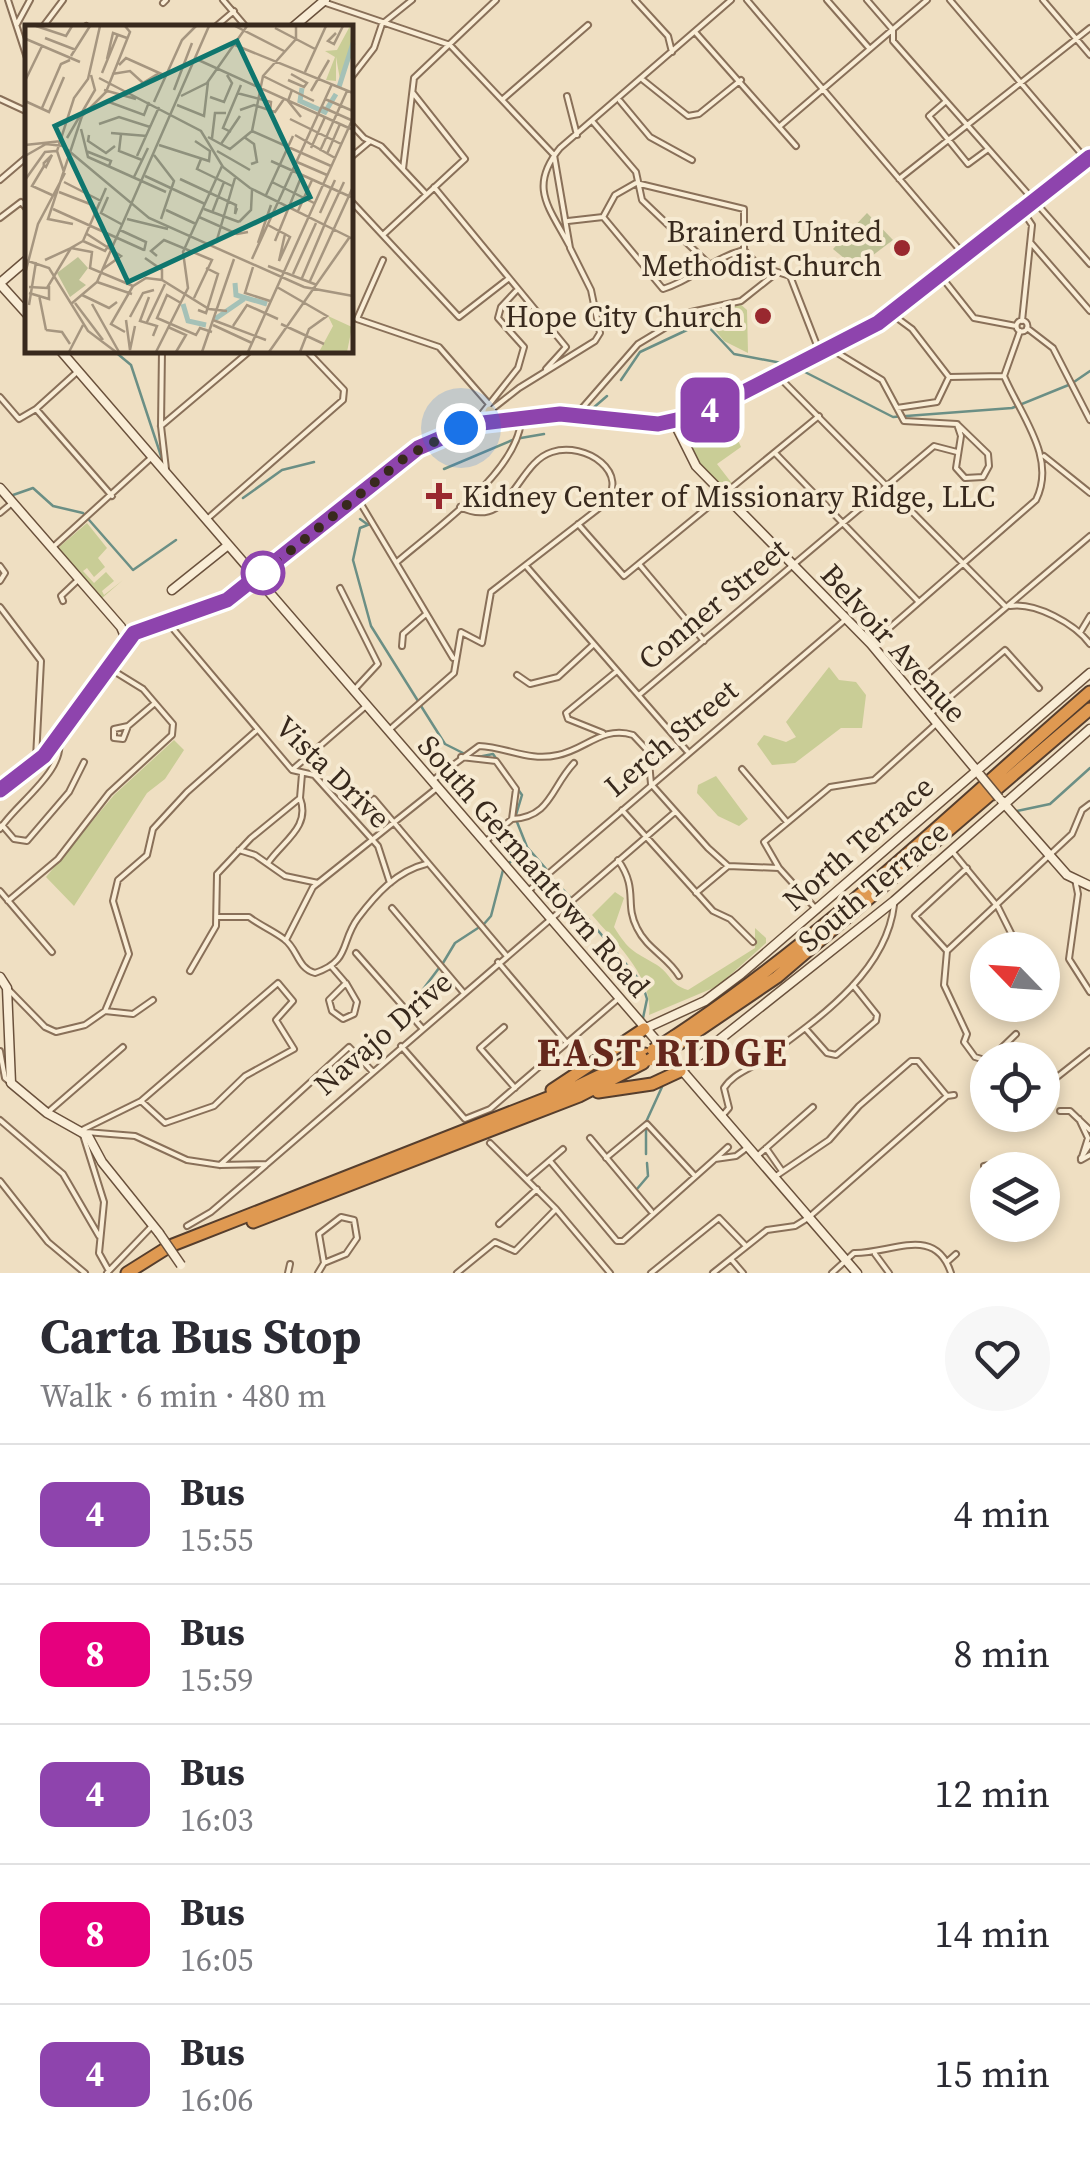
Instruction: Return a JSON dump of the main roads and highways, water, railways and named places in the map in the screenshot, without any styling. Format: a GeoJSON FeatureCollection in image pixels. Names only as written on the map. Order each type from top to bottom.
{"type":"FeatureCollection","features":[{"type":"Feature","properties":{"kind":"highway"},"geometry":{"type":"LineString","coordinates":[[678,1040],[806,941],[1090,692]]}},
{"type":"Feature","properties":{"kind":"highway"},"geometry":{"type":"LineString","coordinates":[[140,1273],[174,1252],[579,1096],[678,1040],[776,976],[1090,711]]}},
{"type":"Feature","properties":{"kind":"highway"},"geometry":{"type":"LineString","coordinates":[[526,1106],[644,1030]]}},
{"type":"Feature","properties":{"kind":"highway"},"geometry":{"type":"LineString","coordinates":[[127,1273],[170,1246],[647,1057]]}},
{"type":"Feature","properties":{"kind":"highway"},"geometry":{"type":"LineString","coordinates":[[579,1096],[652,1084],[680,1071]]}},
{"type":"Feature","properties":{"kind":"main road"},"geometry":{"type":"LineString","coordinates":[[0,790],[36,763],[58,738],[139,629],[214,607],[430,442],[476,422],[577,414],[674,422],[719,406],[892,313],[964,256],[1037,206],[1089,160]]}},
{"type":"Feature","properties":{"kind":"main road"},"geometry":{"type":"LineString","coordinates":[[489,407],[500,422]]}},
{"type":"Feature","properties":{"kind":"main road"},"geometry":{"type":"LineString","coordinates":[[426,457],[430,442]]}},
{"type":"Feature","properties":{"kind":"waterway"},"geometry":{"type":"LineString","coordinates":[[621,380],[640,352],[704,322],[734,354],[792,365]]}},
{"type":"Feature","properties":{"kind":"waterway"},"geometry":{"type":"LineString","coordinates":[[115,352],[131,365],[162,459]]}},
{"type":"Feature","properties":{"kind":"waterway"},"geometry":{"type":"LineString","coordinates":[[799,369],[893,417],[1012,408],[1071,384],[1090,371]]}},
{"type":"Feature","properties":{"kind":"waterway"},"geometry":{"type":"LineString","coordinates":[[592,409],[607,396]]}},
{"type":"Feature","properties":{"kind":"waterway"},"geometry":{"type":"LineString","coordinates":[[444,469],[515,439],[544,434]]}},
{"type":"Feature","properties":{"kind":"waterway"},"geometry":{"type":"LineString","coordinates":[[243,498],[282,470],[314,462]]}},
{"type":"Feature","properties":{"kind":"waterway"},"geometry":{"type":"LineString","coordinates":[[13,495],[33,488],[53,506],[83,513],[133,570],[176,540]]}},
{"type":"Feature","properties":{"kind":"waterway"},"geometry":{"type":"LineString","coordinates":[[360,519],[367,524]]}},
{"type":"Feature","properties":{"kind":"waterway"},"geometry":{"type":"LineString","coordinates":[[370,524],[360,528],[353,560],[371,626],[418,701]]}},
{"type":"Feature","properties":{"kind":"waterway"},"geometry":{"type":"LineString","coordinates":[[421,706],[445,744],[463,753]]}},
{"type":"Feature","properties":{"kind":"waterway"},"geometry":{"type":"LineString","coordinates":[[478,757],[493,754],[522,795],[516,815]]}},
{"type":"Feature","properties":{"kind":"waterway"},"geometry":{"type":"LineString","coordinates":[[1017,811],[1050,804],[1090,768]]}},
{"type":"Feature","properties":{"kind":"waterway"},"geometry":{"type":"LineString","coordinates":[[517,822],[527,847],[547,870]]}},
{"type":"Feature","properties":{"kind":"waterway"},"geometry":{"type":"LineString","coordinates":[[509,863],[526,849]]}},
{"type":"Feature","properties":{"kind":"waterway"},"geometry":{"type":"LineString","coordinates":[[484,924],[491,916],[503,870]]}},
{"type":"Feature","properties":{"kind":"waterway"},"geometry":{"type":"LineString","coordinates":[[550,876],[571,898]]}},
{"type":"Feature","properties":{"kind":"waterway"},"geometry":{"type":"LineString","coordinates":[[574,902],[642,983],[647,999],[643,1018]]}},
{"type":"Feature","properties":{"kind":"waterway"},"geometry":{"type":"LineString","coordinates":[[443,963],[455,943],[478,928]]}},
{"type":"Feature","properties":{"kind":"waterway"},"geometry":{"type":"LineString","coordinates":[[417,1013],[418,996],[439,968]]}},
{"type":"Feature","properties":{"kind":"waterway"},"geometry":{"type":"LineString","coordinates":[[646,1122],[662,1087]]}},
{"type":"Feature","properties":{"kind":"waterway"},"geometry":{"type":"LineString","coordinates":[[646,1127],[646,1154]]}},
{"type":"Feature","properties":{"kind":"waterway"},"geometry":{"type":"LineString","coordinates":[[637,1189],[648,1176],[647,1163]]}},
{"type":"Feature","properties":{"kind":"place","name":"Brainerd United Methodist Church"},"geometry":{"type":"Point","coordinates":[902,248]}},
{"type":"Feature","properties":{"kind":"place","name":"Hope City Church"},"geometry":{"type":"Point","coordinates":[763,316]}},
{"type":"Feature","properties":{"kind":"place","name":"Kidney Center of Missionary Ridge, LLC"},"geometry":{"type":"Point","coordinates":[439,496]}},
{"type":"Feature","properties":{"kind":"district","name":"EAST RIDGE"},"geometry":{"type":"Point","coordinates":[663,1052]}}]}
